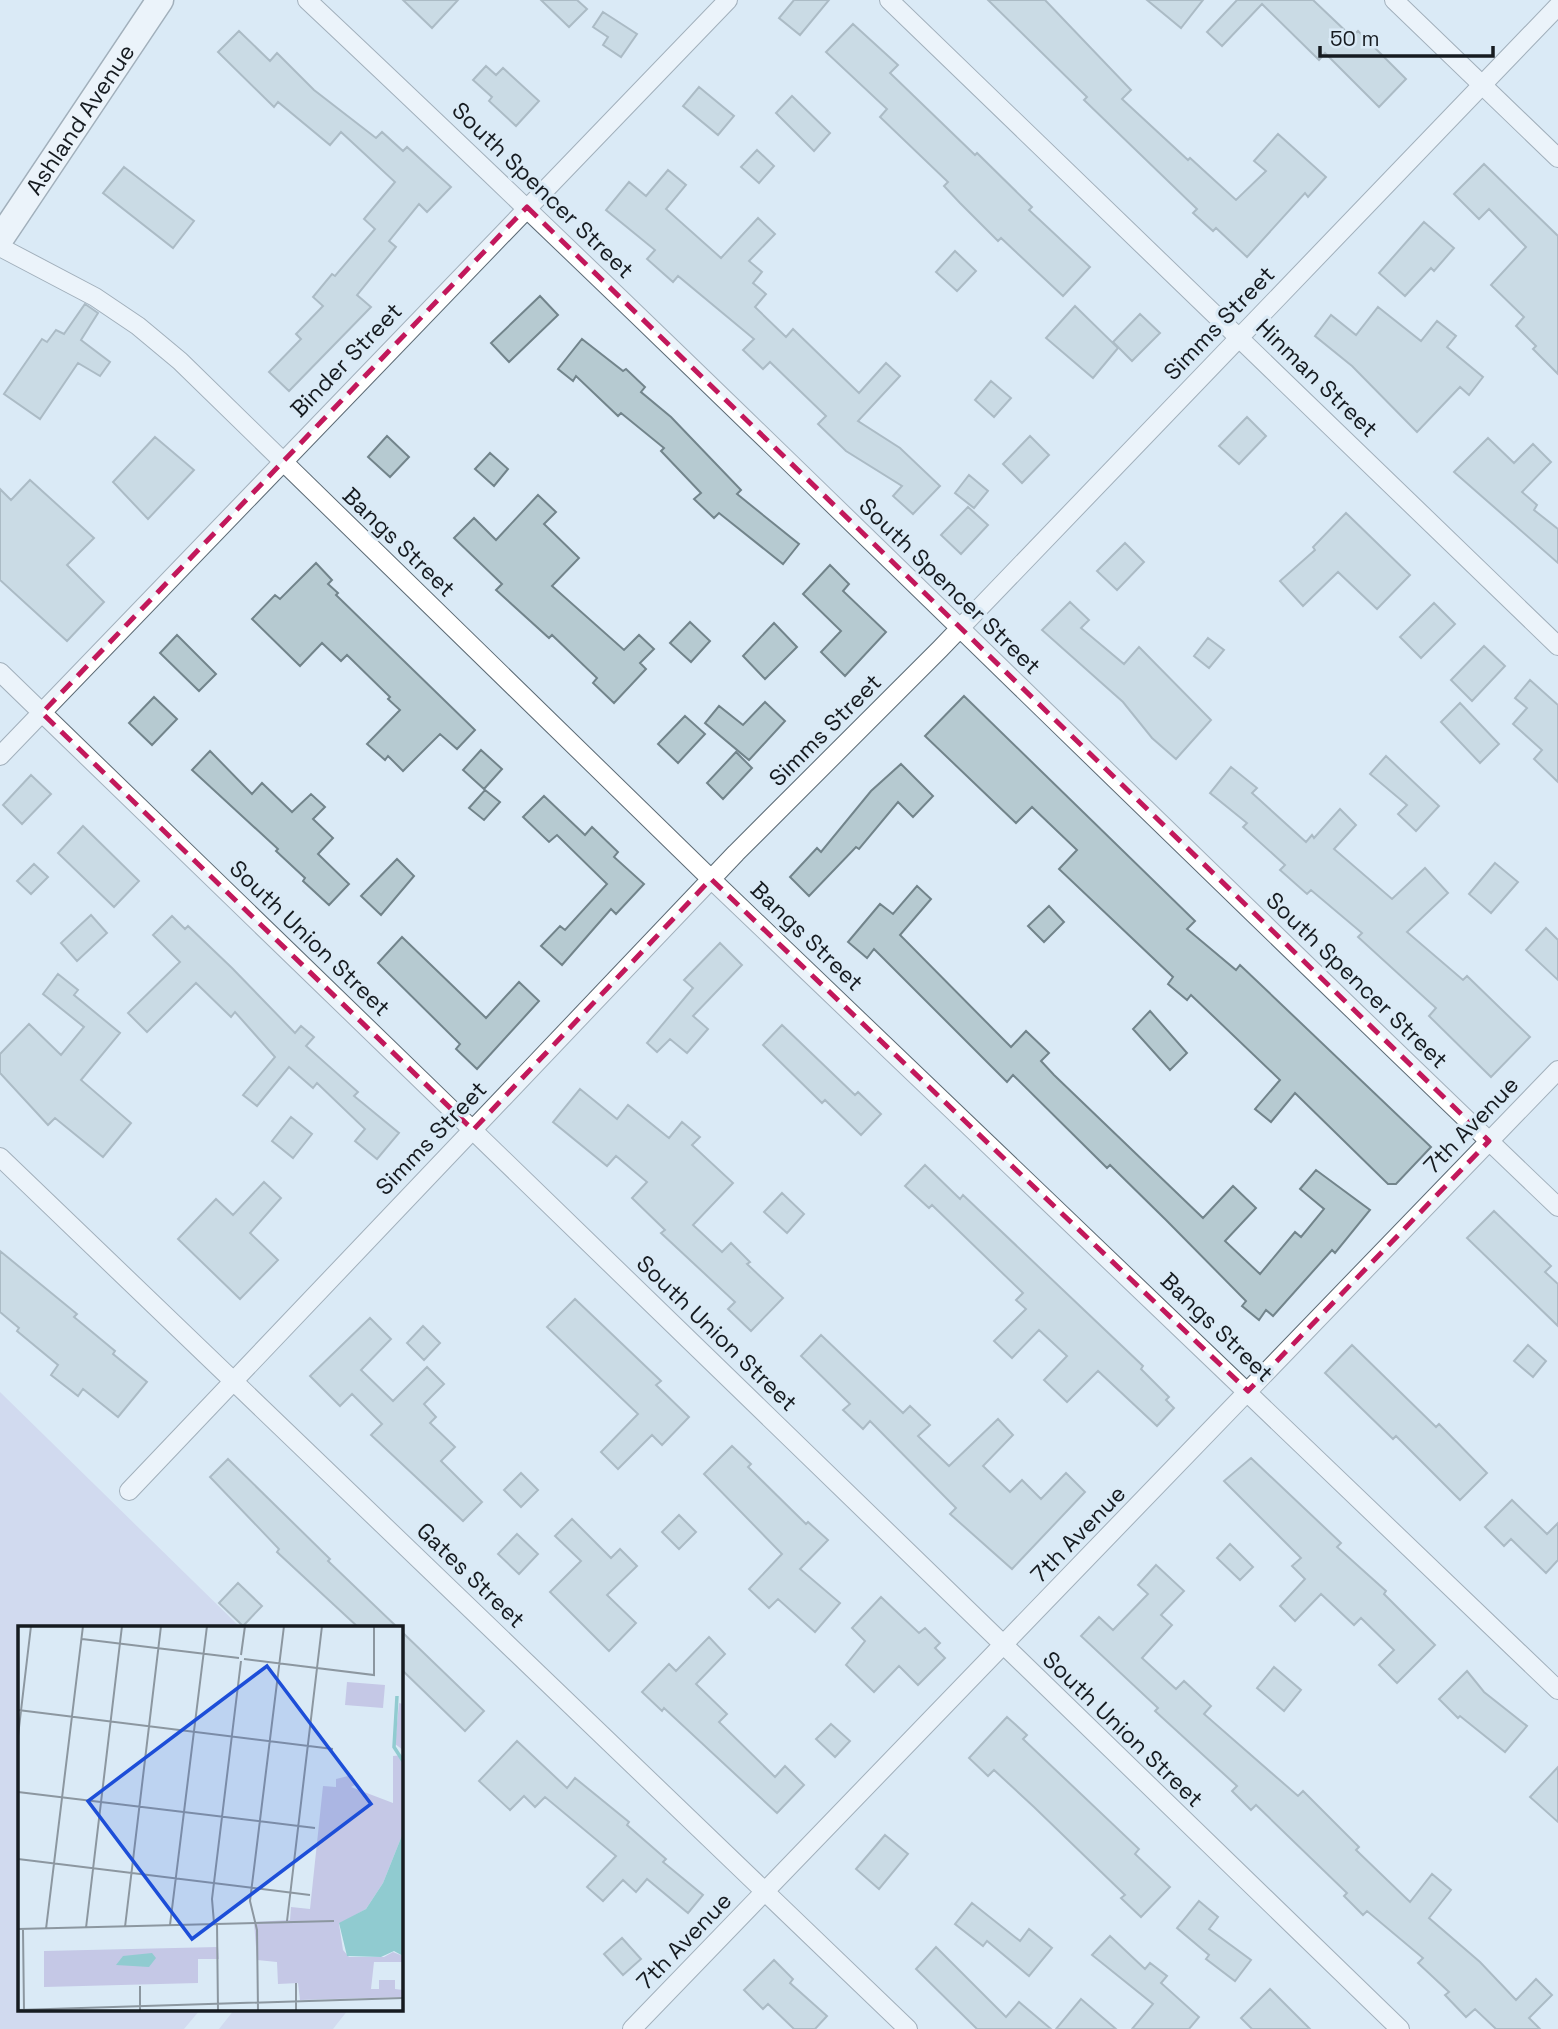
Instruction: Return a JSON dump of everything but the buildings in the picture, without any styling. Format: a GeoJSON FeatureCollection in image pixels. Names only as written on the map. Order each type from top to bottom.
{"type":"FeatureCollection","features":[{"type":"Feature","properties":{"kind":"street","name":"Ashland Avenue"},"geometry":{"type":"LineString","coordinates":[[0,239],[160,0]]}},
{"type":"Feature","properties":{"kind":"street","name":"South Spencer Street"},"geometry":{"type":"LineString","coordinates":[[307,0],[527,207],[1558,1207]]}},
{"type":"Feature","properties":{"kind":"street","name":"Binder Street"},"geometry":{"type":"LineString","coordinates":[[0,756],[728,0]]}},
{"type":"Feature","properties":{"kind":"street","name":"Hinman Street"},"geometry":{"type":"LineString","coordinates":[[889,0],[1240,335],[1558,646]]}},
{"type":"Feature","properties":{"kind":"street"},"geometry":{"type":"LineString","coordinates":[[1394,0],[1558,158]]}},
{"type":"Feature","properties":{"kind":"street","name":"Simms Street"},"geometry":{"type":"LineString","coordinates":[[129,1491],[711,879],[959,628],[1558,6]]}},
{"type":"Feature","properties":{"kind":"street","name":"Bangs Street"},"geometry":{"type":"LineString","coordinates":[[0,247],[95,297],[138,326],[180,361],[711,879],[1558,1690]]}},
{"type":"Feature","properties":{"kind":"street","name":"South Union Street"},"geometry":{"type":"LineString","coordinates":[[0,672],[1400,2029]]}},
{"type":"Feature","properties":{"kind":"street","name":"7th Avenue"},"geometry":{"type":"LineString","coordinates":[[632,2029],[1558,1070]]}},
{"type":"Feature","properties":{"kind":"street","name":"Gates Street"},"geometry":{"type":"LineString","coordinates":[[0,1157],[908,2029]]}},
{"type":"Feature","properties":{"kind":"highlighted area"},"geometry":{"type":"Polygon","coordinates":[[[527,207],[1489,1141],[1248,1391],[711,879],[473,1130],[42,713],[527,207]]]}},
{"type":"Feature","properties":{"kind":"shaded area"},"geometry":{"type":"Polygon","coordinates":[[[0,1392],[239,1626],[18,1626],[18,2011],[199,2011],[184,2029],[0,2029],[0,1392]]]}},
{"type":"Feature","properties":{"kind":"shaded area"},"geometry":{"type":"Polygon","coordinates":[[[233,2011],[347,2011],[333,2029],[219,2029],[233,2011]]]}}]}
